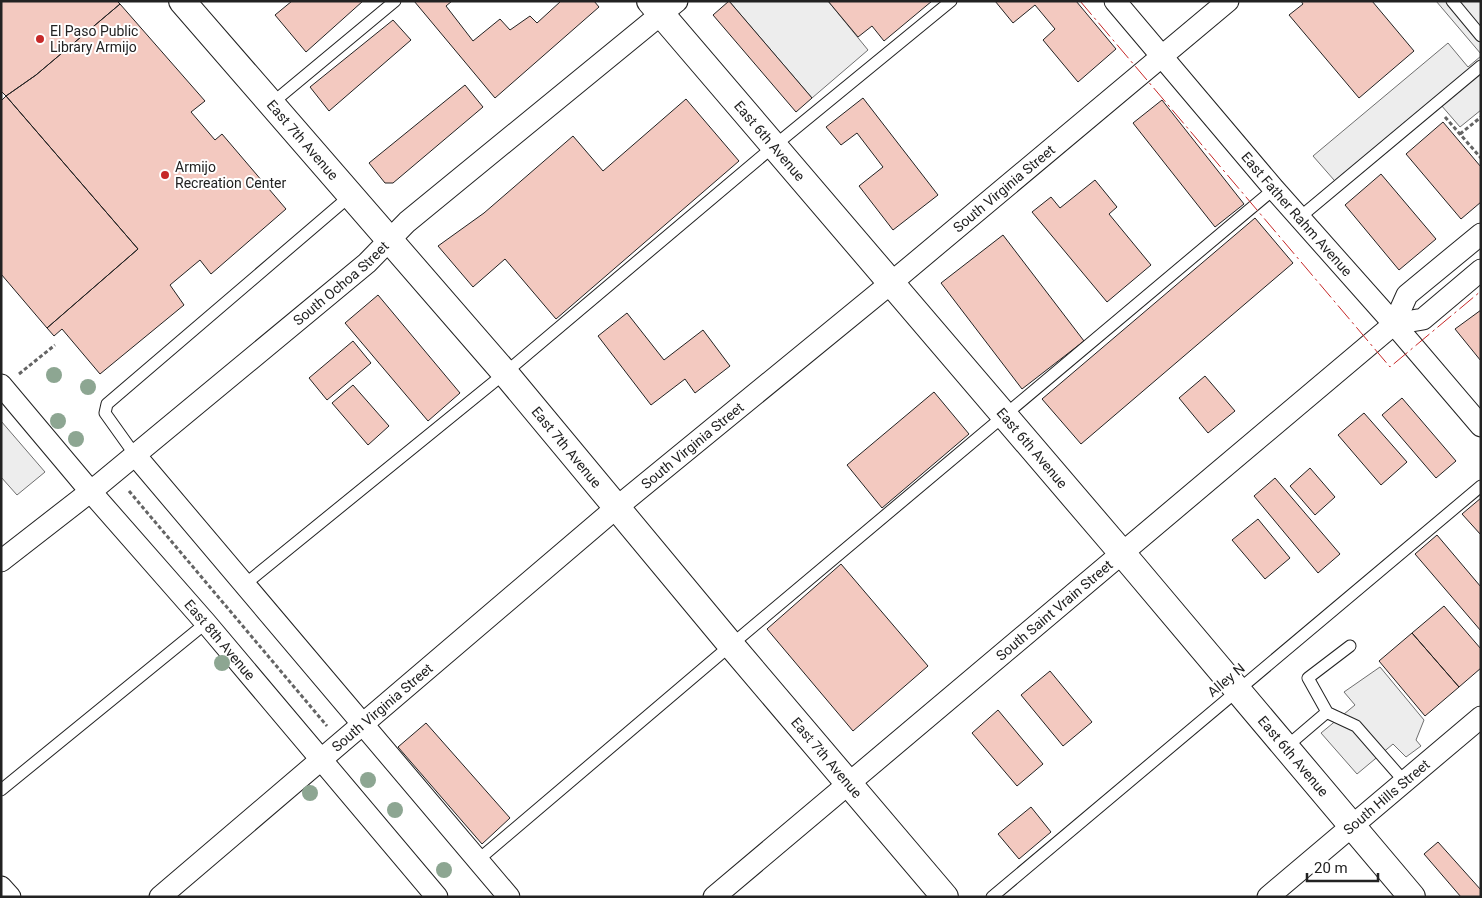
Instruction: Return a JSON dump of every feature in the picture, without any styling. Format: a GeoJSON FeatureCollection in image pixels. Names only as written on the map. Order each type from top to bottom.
{"type":"FeatureCollection","features":[{"type":"Feature","properties":{"kind":"street","name":"East 7th Avenue"},"geometry":{"type":"LineString","coordinates":[[182,1],[388,241],[505,373],[847,784],[945,897]]}},
{"type":"Feature","properties":{"kind":"street","name":"East Father Rahm Avenue"},"geometry":{"type":"LineString","coordinates":[[1115,1],[1274,189],[1394,324],[1481,426]]}},
{"type":"Feature","properties":{"kind":"street","name":"South Virginia Street"},"geometry":{"type":"LineString","coordinates":[[160,897],[616,508],[891,283],[1228,1]]}},
{"type":"Feature","properties":{"kind":"street","name":"East 6th Avenue"},"geometry":{"type":"LineString","coordinates":[[663,6],[774,146],[1122,553],[1412,897]]}},
{"type":"Feature","properties":{"kind":"street","name":"South Ochoa Street"},"geometry":{"type":"LineString","coordinates":[[1,561],[91,492],[367,263],[407,222],[663,6]]}},
{"type":"Feature","properties":{"kind":"street","name":"South Saint Vrain Street"},"geometry":{"type":"LineString","coordinates":[[714,897],[1394,324],[1407,295],[1481,234]]}},
{"type":"Feature","properties":{"kind":"street","name":"South Saint Vrain Street"},"geometry":{"type":"LineString","coordinates":[[1394,324],[1423,318],[1481,270]]}},
{"type":"Feature","properties":{"kind":"street","name":"East 8th Avenue"},"geometry":{"type":"LineString","coordinates":[[8,381],[91,492],[206,623],[435,896]]}},
{"type":"Feature","properties":{"kind":"street"},"geometry":{"type":"LineString","coordinates":[[135,455],[509,897]]}},
{"type":"Feature","properties":{"kind":"street","name":"South Hills Street"},"geometry":{"type":"LineString","coordinates":[[1268,897],[1481,717]]}},
{"type":"Feature","properties":{"kind":"street"},"geometry":{"type":"LineString","coordinates":[[1,887],[10,897]]}},
{"type":"Feature","properties":{"kind":"lane"},"geometry":{"type":"LineString","coordinates":[[271,104],[395,1]]}},
{"type":"Feature","properties":{"kind":"lane"},"geometry":{"type":"LineString","coordinates":[[244,585],[505,373],[774,146],[951,1]]}},
{"type":"Feature","properties":{"kind":"lane"},"geometry":{"type":"LineString","coordinates":[[1452,1],[1481,36]]}},
{"type":"Feature","properties":{"kind":"lane"},"geometry":{"type":"LineString","coordinates":[[1299,218],[1481,66]]}},
{"type":"Feature","properties":{"kind":"lane"},"geometry":{"type":"LineString","coordinates":[[478,860],[1274,189]]}},
{"type":"Feature","properties":{"kind":"lane"},"geometry":{"type":"LineString","coordinates":[[135,455],[105,413],[107,404],[350,196]]}},
{"type":"Feature","properties":{"kind":"lane","name":"Alley N"},"geometry":{"type":"LineString","coordinates":[[992,897],[1481,486]]}},
{"type":"Feature","properties":{"kind":"lane"},"geometry":{"type":"LineString","coordinates":[[1,790],[206,623]]}},
{"type":"Feature","properties":{"kind":"lane"},"geometry":{"type":"LineString","coordinates":[[1350,646],[1308,678],[1326,712],[1356,726],[1404,781]]}},
{"type":"Feature","properties":{"kind":"lane"},"geometry":{"type":"LineString","coordinates":[[1286,748],[1326,712]]}},
{"type":"Feature","properties":{"kind":"path"},"geometry":{"type":"LineString","coordinates":[[1442,116],[1481,158]]}},
{"type":"Feature","properties":{"kind":"path"},"geometry":{"type":"LineString","coordinates":[[1460,134],[1481,117]]}},
{"type":"Feature","properties":{"kind":"path"},"geometry":{"type":"LineString","coordinates":[[8,381],[55,345]]}},
{"type":"Feature","properties":{"kind":"path"},"geometry":{"type":"LineString","coordinates":[[129,491],[328,727]]}},
{"type":"Feature","properties":{"kind":"shaded area"},"geometry":{"type":"Polygon","coordinates":[[[729,1],[828,1],[868,50],[812,98],[729,1]]]}},
{"type":"Feature","properties":{"kind":"shaded area"},"geometry":{"type":"Polygon","coordinates":[[[1436,1],[1481,1],[1481,54],[1436,1]]]}},
{"type":"Feature","properties":{"kind":"shaded area"},"geometry":{"type":"Polygon","coordinates":[[[1448,43],[1468,67],[1481,56],[1481,110],[1460,127],[1441,105],[1341,188],[1313,156],[1448,43]]]}},
{"type":"Feature","properties":{"kind":"shaded area"},"geometry":{"type":"Polygon","coordinates":[[[1,421],[45,472],[17,495],[1,477],[1,421]]]}},
{"type":"Feature","properties":{"kind":"shaded area"},"geometry":{"type":"Polygon","coordinates":[[[1380,667],[1424,720],[1416,740],[1421,746],[1406,757],[1393,744],[1357,774],[1321,733],[1355,705],[1344,692],[1380,667]]]}},
{"type":"Feature","properties":{"kind":"building","name":"El Paso Public Library Armijo"},"geometry":{"type":"Polygon","coordinates":[[[1,1],[117,1],[120,4],[36,75],[6,96],[1,91],[1,1]]]}},
{"type":"Feature","properties":{"kind":"building"},"geometry":{"type":"Polygon","coordinates":[[[292,1],[363,1],[306,52],[275,15],[292,1]]]}},
{"type":"Feature","properties":{"kind":"building"},"geometry":{"type":"Polygon","coordinates":[[[414,1],[452,1],[446,6],[473,41],[500,19],[510,30],[530,16],[537,23],[561,1],[594,1],[599,7],[495,98],[414,1]]]}},
{"type":"Feature","properties":{"kind":"building"},"geometry":{"type":"Polygon","coordinates":[[[729,1],[812,98],[796,112],[713,15],[729,1]]]}},
{"type":"Feature","properties":{"kind":"building"},"geometry":{"type":"Polygon","coordinates":[[[828,1],[932,1],[884,41],[872,26],[858,37],[828,1]]]}},
{"type":"Feature","properties":{"kind":"building"},"geometry":{"type":"Polygon","coordinates":[[[995,1],[1076,1],[1116,49],[1078,82],[1043,40],[1055,29],[1035,5],[1013,23],[995,1]]]}},
{"type":"Feature","properties":{"kind":"building"},"geometry":{"type":"Polygon","coordinates":[[[1301,1],[1372,1],[1414,51],[1359,98],[1289,15],[1303,4],[1301,1]]]}},
{"type":"Feature","properties":{"kind":"building","name":"Armijo Recreation Center"},"geometry":{"type":"Polygon","coordinates":[[[120,4],[205,101],[191,112],[215,140],[222,134],[286,209],[211,274],[200,260],[170,285],[184,305],[100,374],[62,329],[54,336],[47,328],[138,249],[6,96],[36,75],[120,4]]]}},
{"type":"Feature","properties":{"kind":"building"},"geometry":{"type":"Polygon","coordinates":[[[393,20],[411,40],[329,111],[310,87],[393,20]]]}},
{"type":"Feature","properties":{"kind":"building"},"geometry":{"type":"Polygon","coordinates":[[[465,85],[483,107],[393,183],[385,183],[369,163],[465,85]]]}},
{"type":"Feature","properties":{"kind":"building"},"geometry":{"type":"Polygon","coordinates":[[[6,96],[138,249],[47,328],[1,274],[1,101],[6,96]]]}},
{"type":"Feature","properties":{"kind":"building"},"geometry":{"type":"Polygon","coordinates":[[[863,98],[938,195],[893,230],[859,186],[883,167],[857,133],[841,145],[826,127],[863,98]]]}},
{"type":"Feature","properties":{"kind":"building"},"geometry":{"type":"Polygon","coordinates":[[[686,99],[739,161],[556,319],[505,259],[473,287],[438,246],[484,213],[573,136],[603,171],[686,99]]]}},
{"type":"Feature","properties":{"kind":"building"},"geometry":{"type":"Polygon","coordinates":[[[1162,100],[1244,204],[1215,227],[1133,123],[1162,100]]]}},
{"type":"Feature","properties":{"kind":"building"},"geometry":{"type":"Polygon","coordinates":[[[1443,122],[1481,167],[1481,202],[1461,219],[1406,154],[1443,122]]]}},
{"type":"Feature","properties":{"kind":"building"},"geometry":{"type":"Polygon","coordinates":[[[1381,174],[1436,239],[1399,270],[1345,205],[1381,174]]]}},
{"type":"Feature","properties":{"kind":"building"},"geometry":{"type":"Polygon","coordinates":[[[1095,180],[1117,207],[1109,214],[1151,265],[1107,302],[1032,212],[1051,197],[1060,208],[1095,180]]]}},
{"type":"Feature","properties":{"kind":"building"},"geometry":{"type":"Polygon","coordinates":[[[1255,218],[1293,263],[1081,444],[1042,399],[1255,218]]]}},
{"type":"Feature","properties":{"kind":"building"},"geometry":{"type":"Polygon","coordinates":[[[1003,235],[1084,341],[1022,389],[941,283],[1003,235]]]}},
{"type":"Feature","properties":{"kind":"building"},"geometry":{"type":"Polygon","coordinates":[[[378,295],[460,393],[428,421],[345,323],[378,295]]]}},
{"type":"Feature","properties":{"kind":"building"},"geometry":{"type":"Polygon","coordinates":[[[1481,310],[1481,361],[1455,329],[1481,310]]]}},
{"type":"Feature","properties":{"kind":"building"},"geometry":{"type":"Polygon","coordinates":[[[627,313],[664,360],[703,330],[730,366],[695,393],[685,379],[651,405],[598,336],[627,313]]]}},
{"type":"Feature","properties":{"kind":"building"},"geometry":{"type":"Polygon","coordinates":[[[353,341],[371,363],[327,400],[309,378],[353,341]]]}},
{"type":"Feature","properties":{"kind":"building"},"geometry":{"type":"Polygon","coordinates":[[[1205,376],[1235,411],[1208,433],[1179,398],[1205,376]]]}},
{"type":"Feature","properties":{"kind":"building"},"geometry":{"type":"Polygon","coordinates":[[[353,385],[389,426],[368,445],[332,403],[353,385]]]}},
{"type":"Feature","properties":{"kind":"building"},"geometry":{"type":"Polygon","coordinates":[[[934,392],[969,434],[882,508],[847,465],[934,392]]]}},
{"type":"Feature","properties":{"kind":"building"},"geometry":{"type":"Polygon","coordinates":[[[1402,398],[1456,461],[1436,478],[1382,415],[1402,398]]]}},
{"type":"Feature","properties":{"kind":"building"},"geometry":{"type":"Polygon","coordinates":[[[1364,413],[1407,462],[1381,485],[1338,435],[1364,413]]]}},
{"type":"Feature","properties":{"kind":"building"},"geometry":{"type":"Polygon","coordinates":[[[1310,468],[1335,497],[1315,515],[1290,486],[1310,468]]]}},
{"type":"Feature","properties":{"kind":"building"},"geometry":{"type":"Polygon","coordinates":[[[1275,478],[1340,554],[1318,573],[1254,496],[1275,478]]]}},
{"type":"Feature","properties":{"kind":"building"},"geometry":{"type":"Polygon","coordinates":[[[1481,498],[1481,535],[1462,514],[1481,498]]]}},
{"type":"Feature","properties":{"kind":"building"},"geometry":{"type":"Polygon","coordinates":[[[1258,519],[1290,558],[1265,579],[1232,540],[1258,519]]]}},
{"type":"Feature","properties":{"kind":"building"},"geometry":{"type":"Polygon","coordinates":[[[1437,535],[1481,587],[1481,631],[1415,554],[1437,535]]]}},
{"type":"Feature","properties":{"kind":"building"},"geometry":{"type":"Polygon","coordinates":[[[841,564],[928,666],[853,731],[767,629],[841,564]]]}},
{"type":"Feature","properties":{"kind":"building"},"geometry":{"type":"Polygon","coordinates":[[[1444,606],[1481,649],[1481,668],[1459,687],[1412,633],[1444,606]]]}},
{"type":"Feature","properties":{"kind":"building"},"geometry":{"type":"Polygon","coordinates":[[[1412,633],[1459,687],[1425,716],[1379,661],[1412,633]]]}},
{"type":"Feature","properties":{"kind":"building"},"geometry":{"type":"Polygon","coordinates":[[[1050,671],[1092,722],[1063,746],[1021,695],[1050,671]]]}},
{"type":"Feature","properties":{"kind":"building"},"geometry":{"type":"Polygon","coordinates":[[[998,710],[1043,764],[1017,786],[972,733],[998,710]]]}},
{"type":"Feature","properties":{"kind":"building"},"geometry":{"type":"Polygon","coordinates":[[[426,723],[510,818],[482,844],[398,747],[426,723]]]}},
{"type":"Feature","properties":{"kind":"building"},"geometry":{"type":"Polygon","coordinates":[[[1031,807],[1051,832],[1019,859],[998,834],[1031,807]]]}},
{"type":"Feature","properties":{"kind":"building"},"geometry":{"type":"Polygon","coordinates":[[[1438,842],[1481,890],[1481,897],[1461,897],[1424,854],[1438,842]]]}},
{"type":"Feature","properties":{"kind":"power"},"geometry":{"type":"LineString","coordinates":[[1080,1],[1390,367],[1481,291]]}},
{"type":"Feature","properties":{"kind":"place","name":"El Paso Public Library Armijo"},"geometry":{"type":"Point","coordinates":[40,39]}},
{"type":"Feature","properties":{"kind":"place","name":"Armijo Recreation Center"},"geometry":{"type":"Point","coordinates":[165,175]}}]}
